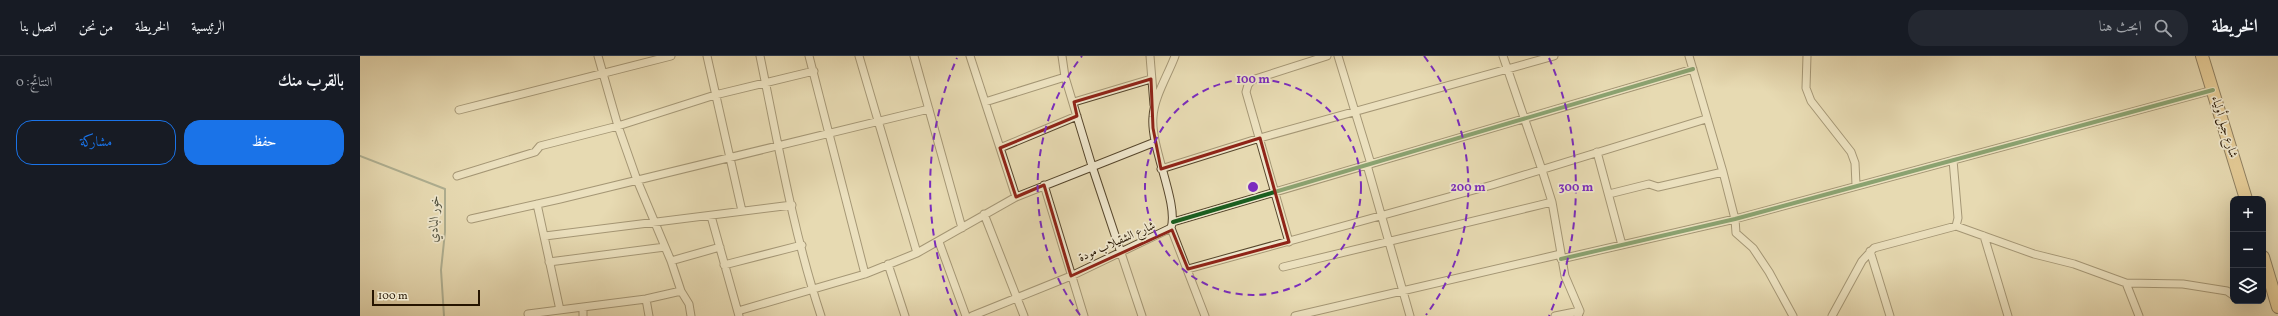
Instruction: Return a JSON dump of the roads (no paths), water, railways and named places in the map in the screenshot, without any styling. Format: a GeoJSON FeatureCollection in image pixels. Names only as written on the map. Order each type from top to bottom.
{"type":"FeatureCollection","features":[{"type":"Feature","properties":{"kind":"highway","name":"شارع جبل أولياء"},"geometry":{"type":"LineString","coordinates":[[2202,56],[2245,196]]}},
{"type":"Feature","properties":{"kind":"highway"},"geometry":{"type":"LineString","coordinates":[[2266,263],[2274,279],[2278,307]]}},
{"type":"Feature","properties":{"kind":"street"},"geometry":{"type":"LineString","coordinates":[[598,56],[618,126],[637,180],[671,262],[681,291],[689,304],[691,316]]}},
{"type":"Feature","properties":{"kind":"street"},"geometry":{"type":"LineString","coordinates":[[459,110],[603,75],[671,56]]}},
{"type":"Feature","properties":{"kind":"street"},"geometry":{"type":"LineString","coordinates":[[707,56],[742,211]]}},
{"type":"Feature","properties":{"kind":"street"},"geometry":{"type":"LineString","coordinates":[[760,56],[792,205],[812,290],[821,316]]}},
{"type":"Feature","properties":{"kind":"street"},"geometry":{"type":"LineString","coordinates":[[810,56],[865,274]]}},
{"type":"Feature","properties":{"kind":"street"},"geometry":{"type":"LineString","coordinates":[[859,56],[916,253]]}},
{"type":"Feature","properties":{"kind":"street"},"geometry":{"type":"LineString","coordinates":[[914,56],[962,228]]}},
{"type":"Feature","properties":{"kind":"street"},"geometry":{"type":"LineString","coordinates":[[970,56],[1016,197]]}},
{"type":"Feature","properties":{"kind":"street"},"geometry":{"type":"LineString","coordinates":[[1062,56],[1065,77],[1074,102],[1092,166],[1119,253],[1142,316]]}},
{"type":"Feature","properties":{"kind":"street"},"geometry":{"type":"LineString","coordinates":[[1150,56],[1151,79],[1154,89],[1153,116],[1156,142],[1172,225],[1205,316]]}},
{"type":"Feature","properties":{"kind":"street"},"geometry":{"type":"LineString","coordinates":[[1154,110],[1175,56]]}},
{"type":"Feature","properties":{"kind":"street"},"geometry":{"type":"LineString","coordinates":[[1288,242],[1246,92],[1248,85],[1252,80],[1327,56]]}},
{"type":"Feature","properties":{"kind":"street"},"geometry":{"type":"LineString","coordinates":[[1338,56],[1369,164],[1380,216],[1404,289],[1410,316]]}},
{"type":"Feature","properties":{"kind":"street"},"geometry":{"type":"LineString","coordinates":[[1503,56],[1506,70],[1524,118],[1552,202],[1565,276],[1579,314],[1554,316]]}},
{"type":"Feature","properties":{"kind":"street"},"geometry":{"type":"LineString","coordinates":[[1161,169],[1260,138],[1554,56]]}},
{"type":"Feature","properties":{"kind":"street"},"geometry":{"type":"LineString","coordinates":[[1689,56],[1706,119],[1723,172],[1735,219],[1736,233],[1753,248],[1770,272],[1793,316]]}},
{"type":"Feature","properties":{"kind":"street"},"geometry":{"type":"LineString","coordinates":[[1807,56],[1806,88],[1811,101],[1851,152],[1855,163],[1856,185]]}},
{"type":"Feature","properties":{"kind":"street","name":"شارع الشقيلاب مودة"},"geometry":{"type":"LineString","coordinates":[[972,316],[1071,276],[1172,225],[1369,164],[1693,69]]}},
{"type":"Feature","properties":{"kind":"street"},"geometry":{"type":"LineString","coordinates":[[457,176],[535,152],[540,146],[618,126],[716,94],[814,71]]}},
{"type":"Feature","properties":{"kind":"street"},"geometry":{"type":"LineString","coordinates":[[985,102],[1065,77]]}},
{"type":"Feature","properties":{"kind":"street"},"geometry":{"type":"LineString","coordinates":[[1074,102],[1151,79]]}},
{"type":"Feature","properties":{"kind":"street"},"geometry":{"type":"LineString","coordinates":[[1295,316],[1404,289],[1735,219],[1856,185],[2213,90]]}},
{"type":"Feature","properties":{"kind":"street"},"geometry":{"type":"LineString","coordinates":[[471,218],[538,204],[929,109]]}},
{"type":"Feature","properties":{"kind":"street"},"geometry":{"type":"LineString","coordinates":[[1000,148],[1077,116]]}},
{"type":"Feature","properties":{"kind":"street"},"geometry":{"type":"LineString","coordinates":[[1188,269],[1542,170],[1706,119]]}},
{"type":"Feature","properties":{"kind":"street"},"geometry":{"type":"LineString","coordinates":[[711,216],[739,313],[865,274],[939,242],[984,214],[1016,197],[1156,142]]}},
{"type":"Feature","properties":{"kind":"street"},"geometry":{"type":"LineString","coordinates":[[1597,152],[1622,244]]}},
{"type":"Feature","properties":{"kind":"street"},"geometry":{"type":"LineString","coordinates":[[1953,160],[1958,218],[1956,226]]}},
{"type":"Feature","properties":{"kind":"street"},"geometry":{"type":"LineString","coordinates":[[1609,194],[1649,184],[1658,187],[1723,172]]}},
{"type":"Feature","properties":{"kind":"street"},"geometry":{"type":"LineString","coordinates":[[1044,185],[1084,316]]}},
{"type":"Feature","properties":{"kind":"street"},"geometry":{"type":"LineString","coordinates":[[1283,267],[1552,202]]}},
{"type":"Feature","properties":{"kind":"street"},"geometry":{"type":"LineString","coordinates":[[538,204],[560,310]]}},
{"type":"Feature","properties":{"kind":"street"},"geometry":{"type":"LineString","coordinates":[[545,236],[792,205]]}},
{"type":"Feature","properties":{"kind":"street"},"geometry":{"type":"LineString","coordinates":[[984,214],[1024,316]]}},
{"type":"Feature","properties":{"kind":"street"},"geometry":{"type":"LineString","coordinates":[[1832,316],[1862,261],[1870,251],[1884,244],[1949,229],[1956,226],[2034,254],[2074,264],[2126,283],[2183,284],[2226,291],[2230,293]]}},
{"type":"Feature","properties":{"kind":"street"},"geometry":{"type":"LineString","coordinates":[[1984,236],[2008,316]]}},
{"type":"Feature","properties":{"kind":"street"},"geometry":{"type":"LineString","coordinates":[[939,242],[966,316]]}},
{"type":"Feature","properties":{"kind":"street"},"geometry":{"type":"LineString","coordinates":[[724,265],[802,245]]}},
{"type":"Feature","properties":{"kind":"street"},"geometry":{"type":"LineString","coordinates":[[549,262],[665,247]]}},
{"type":"Feature","properties":{"kind":"street"},"geometry":{"type":"LineString","coordinates":[[671,262],[720,247]]}},
{"type":"Feature","properties":{"kind":"street"},"geometry":{"type":"LineString","coordinates":[[1870,251],[1890,316]]}},
{"type":"Feature","properties":{"kind":"street"},"geometry":{"type":"LineString","coordinates":[[888,264],[905,316]]}},
{"type":"Feature","properties":{"kind":"street"},"geometry":{"type":"LineString","coordinates":[[2126,283],[2139,316]]}},
{"type":"Feature","properties":{"kind":"street"},"geometry":{"type":"LineString","coordinates":[[528,314],[646,299],[681,291]]}},
{"type":"Feature","properties":{"kind":"street"},"geometry":{"type":"LineString","coordinates":[[646,299],[649,316]]}},
{"type":"Feature","properties":{"kind":"street"},"geometry":{"type":"LineString","coordinates":[[583,307],[583,316]]}},
{"type":"Feature","properties":{"kind":"waterway","name":"خور البادي"},"geometry":{"type":"LineString","coordinates":[[360,156],[445,189],[445,232],[441,270],[444,316]]}}]}
